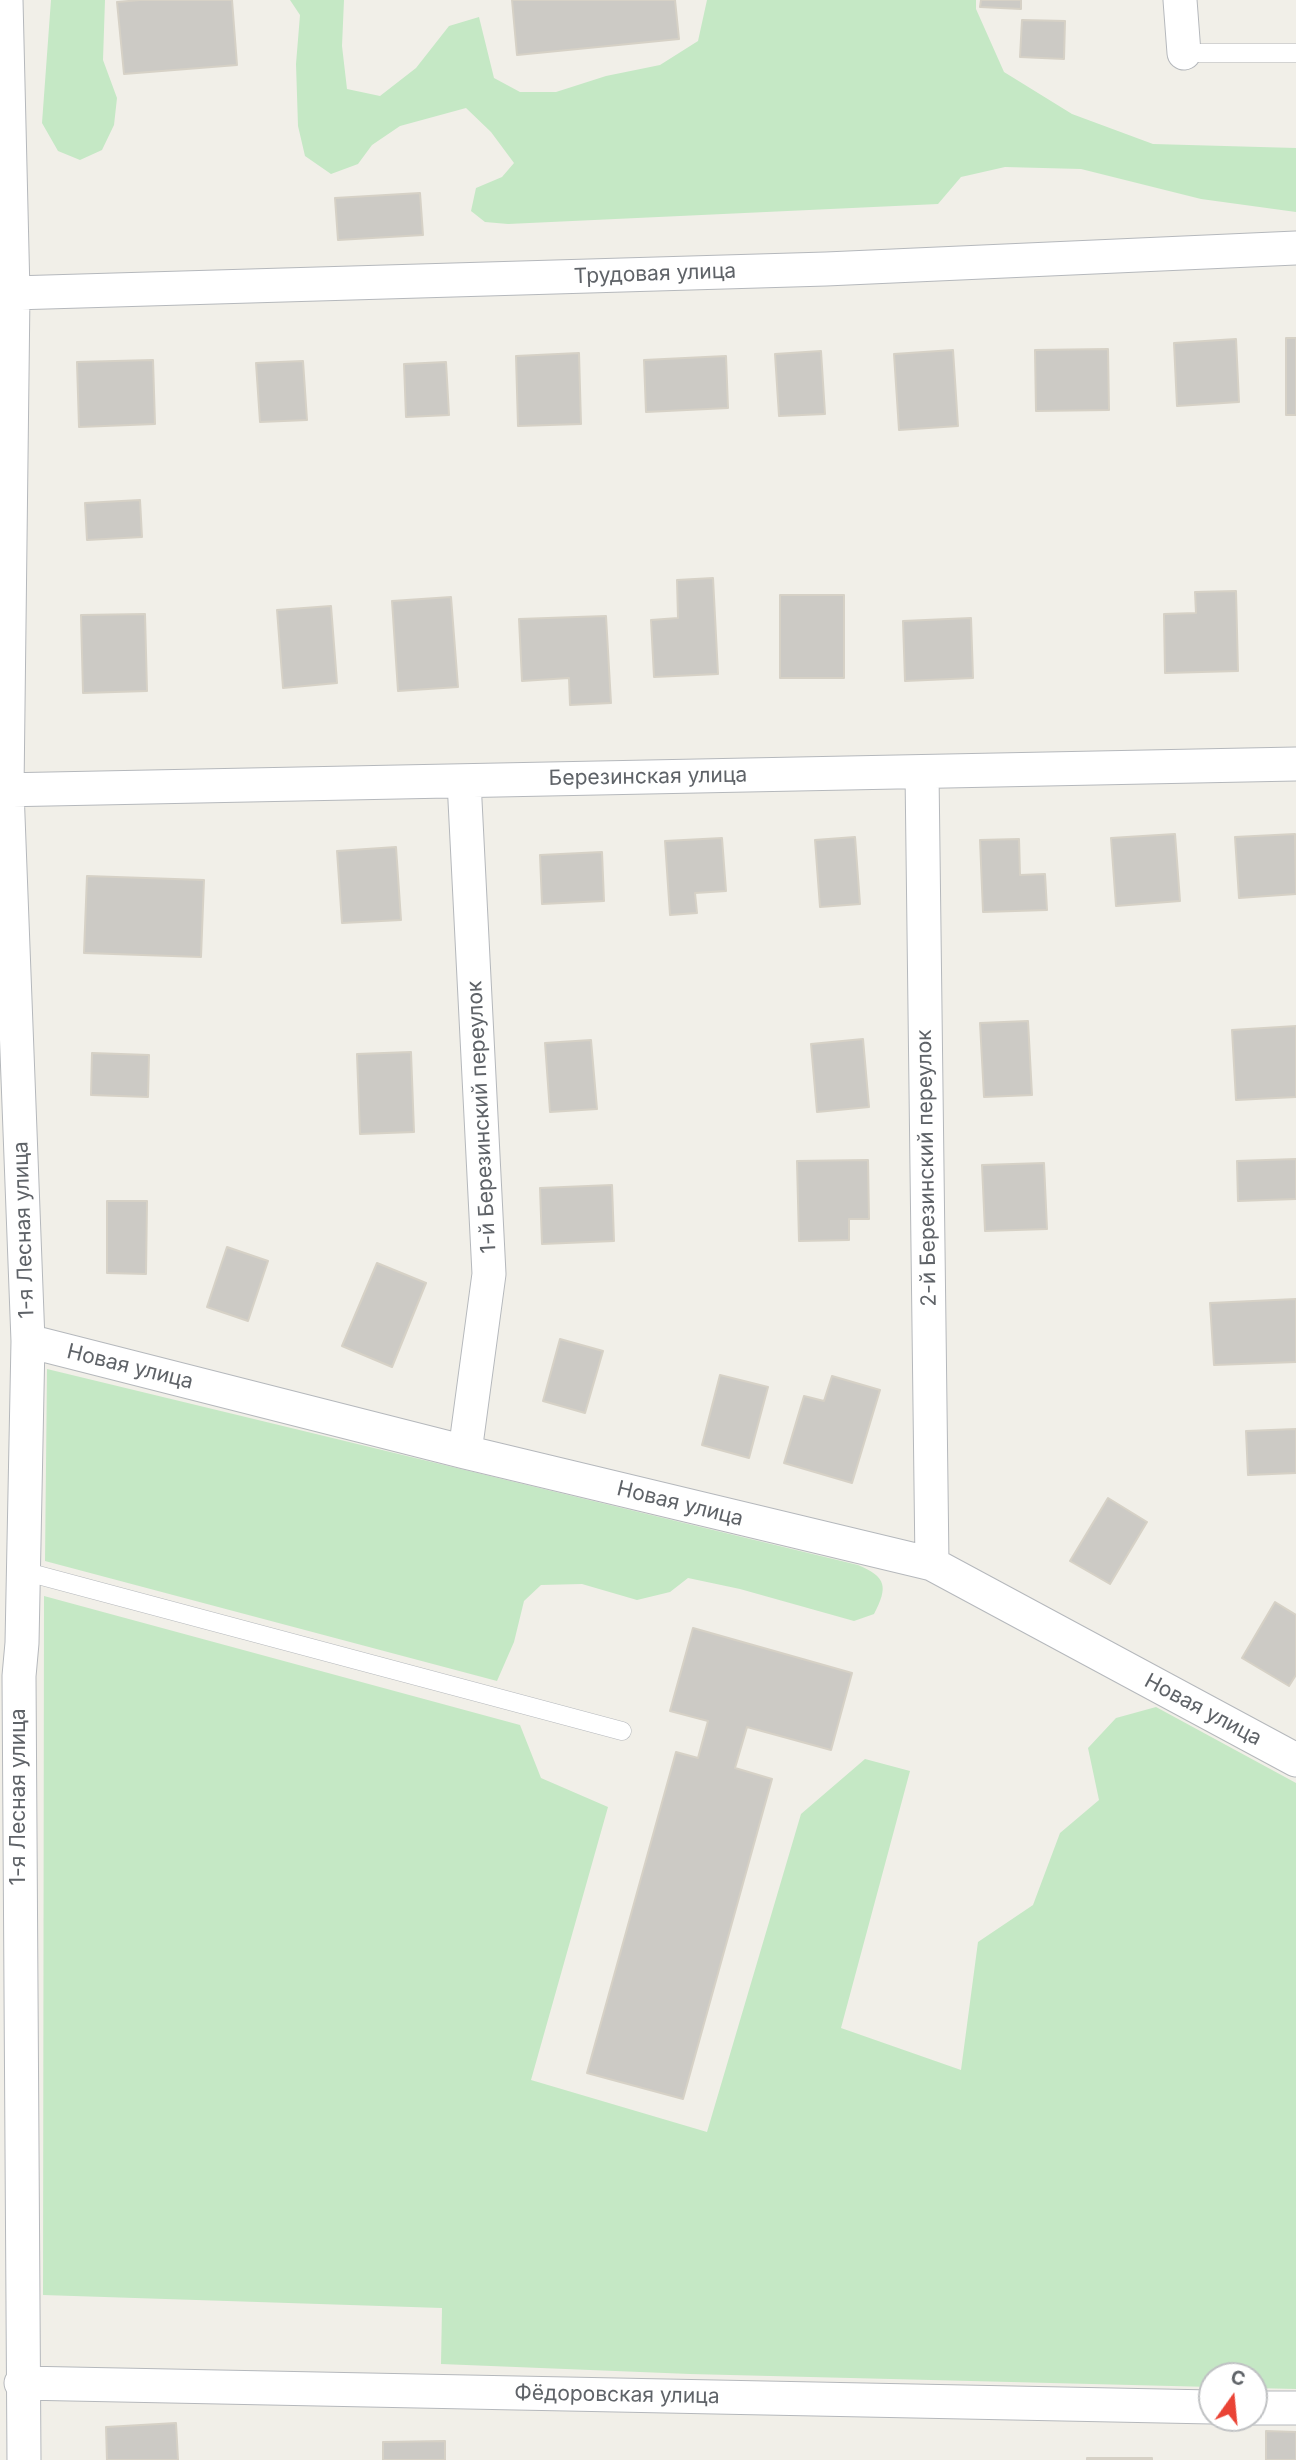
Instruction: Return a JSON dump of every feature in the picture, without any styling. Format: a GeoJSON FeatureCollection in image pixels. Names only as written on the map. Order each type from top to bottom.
{"type":"FeatureCollection","features":[{"type":"Feature","properties":{"kind":"street","name":"1-я Лесная улица"},"geometry":{"type":"LineString","coordinates":[[6,0],[13,293],[3,790],[28,1340],[23,1571],[11,1643],[19,1676],[21,2383],[24,2460]]}},
{"type":"Feature","properties":{"kind":"street"},"geometry":{"type":"LineString","coordinates":[[1180,0],[1184,53]]}},
{"type":"Feature","properties":{"kind":"street","name":"Трудовая улица"},"geometry":{"type":"LineString","coordinates":[[13,293],[826,269],[1296,248]]}},
{"type":"Feature","properties":{"kind":"street","name":"Березинская улица"},"geometry":{"type":"LineString","coordinates":[[3,790],[1296,764]]}},
{"type":"Feature","properties":{"kind":"street","name":"2-й Березинский переулок"},"geometry":{"type":"LineString","coordinates":[[922,772],[933,1564]]}},
{"type":"Feature","properties":{"kind":"street","name":"1-й Березинский переулок"},"geometry":{"type":"LineString","coordinates":[[464,781],[489,1273],[465,1452]]}},
{"type":"Feature","properties":{"kind":"street","name":"Новая улица"},"geometry":{"type":"LineString","coordinates":[[28,1340],[465,1452],[933,1564],[1296,1760]]}},
{"type":"Feature","properties":{"kind":"street","name":"Фёдоровская улица"},"geometry":{"type":"LineString","coordinates":[[21,2383],[1198,2407]]}},
{"type":"Feature","properties":{"kind":"street"},"geometry":{"type":"LineString","coordinates":[[1268,2408],[1296,2408]]}},
{"type":"Feature","properties":{"kind":"lane"},"geometry":{"type":"LineString","coordinates":[[1184,53],[1296,53]]}},
{"type":"Feature","properties":{"kind":"lane"},"geometry":{"type":"LineString","coordinates":[[23,1571],[622,1731]]}},
{"type":"Feature","properties":{"kind":"green space"},"geometry":{"type":"Polygon","coordinates":[[[51,0],[105,0],[103,60],[117,98],[114,125],[102,150],[80,160],[58,151],[42,123],[51,0]]]}},
{"type":"Feature","properties":{"kind":"green space"},"geometry":{"type":"Polygon","coordinates":[[[290,0],[344,0],[342,46],[347,89],[380,96],[416,68],[449,26],[479,17],[494,78],[520,92],[556,92],[606,76],[660,65],[698,41],[707,0],[976,0],[976,9],[1004,72],[1072,114],[1153,144],[1296,148],[1296,212],[1201,199],[1081,169],[1005,167],[961,177],[938,204],[508,224],[485,222],[471,211],[476,188],[502,177],[514,163],[491,132],[466,108],[400,126],[372,145],[358,164],[331,174],[305,156],[298,126],[296,64],[300,15],[290,0]]]}},
{"type":"Feature","properties":{"kind":"green space"},"geometry":{"type":"Polygon","coordinates":[[[47,1369],[858,1565],[875,1574],[883,1590],[874,1614],[854,1621],[740,1589],[688,1578],[670,1592],[637,1600],[582,1584],[541,1585],[524,1601],[514,1642],[497,1681],[45,1561],[47,1369]]]}},
{"type":"Feature","properties":{"kind":"green space"},"geometry":{"type":"Polygon","coordinates":[[[44,1596],[520,1725],[541,1778],[608,1807],[531,2080],[707,2132],[801,1814],[865,1759],[910,1771],[841,2028],[961,2070],[978,1942],[1033,1905],[1060,1833],[1099,1800],[1088,1748],[1116,1718],[1156,1707],[1296,1783],[1296,2389],[1268,2388],[1268,2362],[1198,2362],[1198,2387],[690,2374],[441,2364],[442,2308],[43,2295],[44,1596]]]}},
{"type":"Feature","properties":{"kind":"building"},"geometry":{"type":"Polygon","coordinates":[[[232,0],[237,65],[124,74],[117,2],[232,0]]]}},
{"type":"Feature","properties":{"kind":"building"},"geometry":{"type":"Polygon","coordinates":[[[512,0],[675,0],[679,39],[517,55],[512,0]]]}},
{"type":"Feature","properties":{"kind":"building"},"geometry":{"type":"Polygon","coordinates":[[[981,0],[1021,0],[1021,9],[980,7],[981,0]]]}},
{"type":"Feature","properties":{"kind":"building"},"geometry":{"type":"Polygon","coordinates":[[[1022,20],[1065,21],[1064,59],[1020,57],[1022,20]]]}},
{"type":"Feature","properties":{"kind":"building"},"geometry":{"type":"Polygon","coordinates":[[[420,193],[423,235],[338,240],[335,198],[420,193]]]}},
{"type":"Feature","properties":{"kind":"building"},"geometry":{"type":"Polygon","coordinates":[[[1286,338],[1296,338],[1296,415],[1286,415],[1286,338]]]}},
{"type":"Feature","properties":{"kind":"building"},"geometry":{"type":"Polygon","coordinates":[[[1236,339],[1239,402],[1177,406],[1174,343],[1236,339]]]}},
{"type":"Feature","properties":{"kind":"building"},"geometry":{"type":"Polygon","coordinates":[[[1108,349],[1109,410],[1036,411],[1035,350],[1108,349]]]}},
{"type":"Feature","properties":{"kind":"building"},"geometry":{"type":"Polygon","coordinates":[[[953,350],[958,426],[899,430],[894,354],[953,350]]]}},
{"type":"Feature","properties":{"kind":"building"},"geometry":{"type":"Polygon","coordinates":[[[821,351],[825,414],[779,416],[775,354],[821,351]]]}},
{"type":"Feature","properties":{"kind":"building"},"geometry":{"type":"Polygon","coordinates":[[[579,353],[581,424],[518,426],[516,356],[579,353]]]}},
{"type":"Feature","properties":{"kind":"building"},"geometry":{"type":"Polygon","coordinates":[[[726,356],[728,408],[646,412],[644,360],[726,356]]]}},
{"type":"Feature","properties":{"kind":"building"},"geometry":{"type":"Polygon","coordinates":[[[153,360],[155,424],[79,427],[77,362],[153,360]]]}},
{"type":"Feature","properties":{"kind":"building"},"geometry":{"type":"Polygon","coordinates":[[[303,361],[307,420],[260,422],[256,363],[303,361]]]}},
{"type":"Feature","properties":{"kind":"building"},"geometry":{"type":"Polygon","coordinates":[[[446,362],[449,415],[406,417],[404,364],[446,362]]]}},
{"type":"Feature","properties":{"kind":"building"},"geometry":{"type":"Polygon","coordinates":[[[140,500],[142,537],[87,540],[85,503],[140,500]]]}},
{"type":"Feature","properties":{"kind":"building"},"geometry":{"type":"Polygon","coordinates":[[[713,578],[718,674],[654,677],[651,620],[678,618],[677,580],[713,578]]]}},
{"type":"Feature","properties":{"kind":"building"},"geometry":{"type":"Polygon","coordinates":[[[1236,591],[1238,671],[1165,673],[1164,614],[1196,613],[1195,592],[1236,591]]]}},
{"type":"Feature","properties":{"kind":"building"},"geometry":{"type":"Polygon","coordinates":[[[780,595],[844,595],[844,678],[780,678],[780,595]]]}},
{"type":"Feature","properties":{"kind":"building"},"geometry":{"type":"Polygon","coordinates":[[[451,597],[458,687],[398,691],[392,601],[451,597]]]}},
{"type":"Feature","properties":{"kind":"building"},"geometry":{"type":"Polygon","coordinates":[[[331,606],[337,683],[283,688],[277,610],[331,606]]]}},
{"type":"Feature","properties":{"kind":"building"},"geometry":{"type":"Polygon","coordinates":[[[145,614],[147,691],[83,693],[81,615],[145,614]]]}},
{"type":"Feature","properties":{"kind":"building"},"geometry":{"type":"Polygon","coordinates":[[[606,616],[611,703],[570,705],[569,678],[522,681],[519,619],[606,616]]]}},
{"type":"Feature","properties":{"kind":"building"},"geometry":{"type":"Polygon","coordinates":[[[971,618],[973,678],[905,681],[903,621],[971,618]]]}},
{"type":"Feature","properties":{"kind":"building"},"geometry":{"type":"Polygon","coordinates":[[[1175,834],[1180,901],[1116,906],[1111,838],[1175,834]]]}},
{"type":"Feature","properties":{"kind":"building"},"geometry":{"type":"Polygon","coordinates":[[[1295,834],[1296,894],[1239,898],[1235,837],[1295,834]]]}},
{"type":"Feature","properties":{"kind":"building"},"geometry":{"type":"Polygon","coordinates":[[[855,837],[860,904],[820,907],[815,840],[855,837]]]}},
{"type":"Feature","properties":{"kind":"building"},"geometry":{"type":"Polygon","coordinates":[[[722,838],[726,891],[695,893],[697,913],[670,915],[665,841],[722,838]]]}},
{"type":"Feature","properties":{"kind":"building"},"geometry":{"type":"Polygon","coordinates":[[[1019,839],[1020,875],[1045,874],[1047,910],[983,912],[980,840],[1019,839]]]}},
{"type":"Feature","properties":{"kind":"building"},"geometry":{"type":"Polygon","coordinates":[[[396,847],[401,920],[342,923],[337,851],[396,847]]]}},
{"type":"Feature","properties":{"kind":"building"},"geometry":{"type":"Polygon","coordinates":[[[602,852],[604,901],[542,904],[540,855],[602,852]]]}},
{"type":"Feature","properties":{"kind":"building"},"geometry":{"type":"Polygon","coordinates":[[[87,876],[204,880],[201,957],[84,953],[87,876]]]}},
{"type":"Feature","properties":{"kind":"building"},"geometry":{"type":"Polygon","coordinates":[[[1028,1021],[1032,1095],[984,1097],[980,1023],[1028,1021]]]}},
{"type":"Feature","properties":{"kind":"building"},"geometry":{"type":"Polygon","coordinates":[[[1296,1026],[1296,1097],[1236,1100],[1232,1030],[1296,1026]]]}},
{"type":"Feature","properties":{"kind":"building"},"geometry":{"type":"Polygon","coordinates":[[[863,1039],[869,1107],[817,1112],[811,1044],[863,1039]]]}},
{"type":"Feature","properties":{"kind":"building"},"geometry":{"type":"Polygon","coordinates":[[[591,1040],[597,1109],[550,1112],[545,1043],[591,1040]]]}},
{"type":"Feature","properties":{"kind":"building"},"geometry":{"type":"Polygon","coordinates":[[[411,1052],[414,1132],[360,1134],[357,1054],[411,1052]]]}},
{"type":"Feature","properties":{"kind":"building"},"geometry":{"type":"Polygon","coordinates":[[[92,1053],[149,1055],[148,1097],[91,1095],[92,1053]]]}},
{"type":"Feature","properties":{"kind":"building"},"geometry":{"type":"Polygon","coordinates":[[[1296,1159],[1296,1199],[1238,1201],[1237,1161],[1296,1159]]]}},
{"type":"Feature","properties":{"kind":"building"},"geometry":{"type":"Polygon","coordinates":[[[868,1160],[869,1219],[849,1219],[849,1240],[799,1241],[797,1161],[868,1160]]]}},
{"type":"Feature","properties":{"kind":"building"},"geometry":{"type":"Polygon","coordinates":[[[1044,1163],[1047,1229],[985,1231],[982,1165],[1044,1163]]]}},
{"type":"Feature","properties":{"kind":"building"},"geometry":{"type":"Polygon","coordinates":[[[612,1185],[614,1241],[542,1244],[540,1188],[612,1185]]]}},
{"type":"Feature","properties":{"kind":"building"},"geometry":{"type":"Polygon","coordinates":[[[107,1201],[147,1201],[146,1274],[107,1273],[107,1201]]]}},
{"type":"Feature","properties":{"kind":"building"},"geometry":{"type":"Polygon","coordinates":[[[227,1247],[268,1261],[248,1321],[207,1307],[227,1247]]]}},
{"type":"Feature","properties":{"kind":"building"},"geometry":{"type":"Polygon","coordinates":[[[377,1263],[426,1283],[392,1367],[342,1346],[377,1263]]]}},
{"type":"Feature","properties":{"kind":"building"},"geometry":{"type":"Polygon","coordinates":[[[1296,1299],[1296,1362],[1214,1365],[1210,1303],[1296,1299]]]}},
{"type":"Feature","properties":{"kind":"building"},"geometry":{"type":"Polygon","coordinates":[[[560,1339],[603,1351],[585,1413],[543,1401],[560,1339]]]}},
{"type":"Feature","properties":{"kind":"building"},"geometry":{"type":"Polygon","coordinates":[[[720,1375],[768,1387],[749,1458],[702,1445],[720,1375]]]}},
{"type":"Feature","properties":{"kind":"building"},"geometry":{"type":"Polygon","coordinates":[[[832,1376],[880,1390],[852,1483],[784,1463],[804,1396],[824,1401],[832,1376]]]}},
{"type":"Feature","properties":{"kind":"building"},"geometry":{"type":"Polygon","coordinates":[[[1296,1429],[1296,1473],[1248,1475],[1246,1431],[1296,1429]]]}},
{"type":"Feature","properties":{"kind":"building"},"geometry":{"type":"Polygon","coordinates":[[[1108,1498],[1147,1522],[1110,1584],[1070,1561],[1108,1498]]]}},
{"type":"Feature","properties":{"kind":"building"},"geometry":{"type":"Polygon","coordinates":[[[1275,1602],[1296,1615],[1296,1675],[1289,1686],[1242,1658],[1275,1602]]]}},
{"type":"Feature","properties":{"kind":"building"},"geometry":{"type":"Polygon","coordinates":[[[693,1628],[852,1673],[831,1750],[747,1727],[735,1768],[772,1779],[683,2099],[587,2073],[676,1752],[698,1758],[708,1721],[670,1711],[693,1628]]]}},
{"type":"Feature","properties":{"kind":"building"},"geometry":{"type":"Polygon","coordinates":[[[176,2423],[178,2460],[107,2460],[106,2427],[176,2423]]]}},
{"type":"Feature","properties":{"kind":"building"},"geometry":{"type":"Polygon","coordinates":[[[1266,2432],[1296,2432],[1296,2460],[1266,2460],[1266,2432]]]}},
{"type":"Feature","properties":{"kind":"building"},"geometry":{"type":"Polygon","coordinates":[[[445,2441],[445,2460],[383,2460],[383,2442],[445,2441]]]}},
{"type":"Feature","properties":{"kind":"building"},"geometry":{"type":"Polygon","coordinates":[[[1152,2458],[1152,2460],[1087,2460],[1152,2458]]]}}]}
